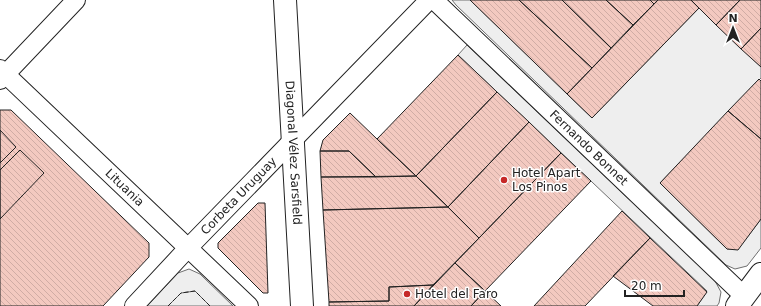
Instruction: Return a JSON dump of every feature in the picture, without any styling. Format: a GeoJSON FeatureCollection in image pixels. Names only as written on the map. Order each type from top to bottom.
{"type":"FeatureCollection","features":[{"type":"Feature","properties":{"kind":"main road","name":"Diagonal Vélez Sarsfield"},"geometry":{"type":"LineString","coordinates":[[285,0],[302,306]]}},
{"type":"Feature","properties":{"kind":"main road"},"geometry":{"type":"LineString","coordinates":[[740,301],[761,274]]}},
{"type":"Feature","properties":{"kind":"street"},"geometry":{"type":"LineString","coordinates":[[2,74],[76,0]]}},
{"type":"Feature","properties":{"kind":"street","name":"Corbeta Uruguay"},"geometry":{"type":"LineString","coordinates":[[134,306],[188,248],[429,0]]}},
{"type":"Feature","properties":{"kind":"street","name":"Fernando Bonnet"},"geometry":{"type":"LineString","coordinates":[[434,0],[740,301]]}},
{"type":"Feature","properties":{"kind":"street","name":"Lituania"},"geometry":{"type":"LineString","coordinates":[[2,74],[249,306]]}},
{"type":"Feature","properties":{"kind":"shaded area"},"geometry":{"type":"Polygon","coordinates":[[[452,0],[470,0],[592,118],[699,8],[761,67],[761,78],[660,183],[727,249],[738,249],[761,219],[761,248],[747,266],[735,269],[726,265],[452,0]]]}},
{"type":"Feature","properties":{"kind":"shaded area"},"geometry":{"type":"Polygon","coordinates":[[[467,45],[715,281],[721,292],[717,306],[697,306],[707,291],[458,55],[467,45]]]}},
{"type":"Feature","properties":{"kind":"shaded area"},"geometry":{"type":"Polygon","coordinates":[[[189,269],[200,274],[233,306],[147,306],[178,273],[189,269]]]}},
{"type":"Feature","properties":{"kind":"shaded area"},"geometry":{"type":"Polygon","coordinates":[[[195,291],[210,306],[168,306],[181,293],[195,291]]]}},
{"type":"Feature","properties":{"kind":"building"},"geometry":{"type":"Polygon","coordinates":[[[470,0],[519,0],[592,68],[567,94],[470,0]]]}},
{"type":"Feature","properties":{"kind":"building"},"geometry":{"type":"Polygon","coordinates":[[[519,0],[562,0],[611,48],[592,68],[519,0]]]}},
{"type":"Feature","properties":{"kind":"building"},"geometry":{"type":"Polygon","coordinates":[[[562,0],[606,0],[633,25],[611,48],[562,0]]]}},
{"type":"Feature","properties":{"kind":"building"},"geometry":{"type":"Polygon","coordinates":[[[606,0],[650,0],[654,4],[633,25],[606,0]]]}},
{"type":"Feature","properties":{"kind":"building"},"geometry":{"type":"Polygon","coordinates":[[[650,0],[658,0],[654,4],[650,0]]]}},
{"type":"Feature","properties":{"kind":"building"},"geometry":{"type":"Polygon","coordinates":[[[658,0],[691,0],[699,8],[592,118],[567,94],[658,0]]]}},
{"type":"Feature","properties":{"kind":"building"},"geometry":{"type":"Polygon","coordinates":[[[691,0],[740,0],[716,25],[691,0]]]}},
{"type":"Feature","properties":{"kind":"building"},"geometry":{"type":"Polygon","coordinates":[[[740,0],[761,0],[761,28],[741,49],[716,25],[740,0]]]}},
{"type":"Feature","properties":{"kind":"building"},"geometry":{"type":"Polygon","coordinates":[[[761,28],[761,67],[741,49],[761,28]]]}},
{"type":"Feature","properties":{"kind":"building"},"geometry":{"type":"Polygon","coordinates":[[[458,55],[497,92],[416,176],[377,139],[458,55]]]}},
{"type":"Feature","properties":{"kind":"building"},"geometry":{"type":"Polygon","coordinates":[[[759,79],[761,81],[761,139],[728,111],[759,79]]]}},
{"type":"Feature","properties":{"kind":"building"},"geometry":{"type":"Polygon","coordinates":[[[497,92],[529,122],[448,207],[416,176],[497,92]]]}},
{"type":"Feature","properties":{"kind":"building"},"geometry":{"type":"Polygon","coordinates":[[[0,110],[11,110],[149,243],[149,257],[103,306],[0,306],[0,110]]]}},
{"type":"Feature","properties":{"kind":"building"},"geometry":{"type":"Polygon","coordinates":[[[728,111],[761,139],[761,219],[738,250],[727,249],[660,183],[728,111]]]}},
{"type":"Feature","properties":{"kind":"building"},"geometry":{"type":"Polygon","coordinates":[[[350,113],[416,176],[376,177],[349,151],[320,151],[323,140],[350,113]]]}},
{"type":"Feature","properties":{"kind":"building","name":"Hotel Apart Los Pinos"},"geometry":{"type":"Polygon","coordinates":[[[529,122],[561,153],[479,238],[448,207],[529,122]]]}},
{"type":"Feature","properties":{"kind":"building"},"geometry":{"type":"Polygon","coordinates":[[[0,130],[16,147],[0,163],[0,130]]]}},
{"type":"Feature","properties":{"kind":"building"},"geometry":{"type":"Polygon","coordinates":[[[20,150],[44,173],[0,219],[0,170],[20,150]]]}},
{"type":"Feature","properties":{"kind":"building"},"geometry":{"type":"Polygon","coordinates":[[[320,151],[349,151],[376,177],[321,177],[320,151]]]}},
{"type":"Feature","properties":{"kind":"building"},"geometry":{"type":"Polygon","coordinates":[[[561,153],[591,181],[485,291],[455,263],[561,153]]]}},
{"type":"Feature","properties":{"kind":"building"},"geometry":{"type":"Polygon","coordinates":[[[416,176],[448,207],[323,210],[321,177],[416,176]]]}},
{"type":"Feature","properties":{"kind":"building"},"geometry":{"type":"Polygon","coordinates":[[[258,203],[265,203],[268,293],[263,293],[218,248],[218,243],[258,203]]]}},
{"type":"Feature","properties":{"kind":"building"},"geometry":{"type":"Polygon","coordinates":[[[448,207],[479,238],[433,285],[389,287],[389,301],[329,302],[323,210],[448,207]]]}},
{"type":"Feature","properties":{"kind":"building"},"geometry":{"type":"Polygon","coordinates":[[[622,211],[650,238],[585,306],[534,306],[622,211]]]}},
{"type":"Feature","properties":{"kind":"building"},"geometry":{"type":"Polygon","coordinates":[[[650,238],[707,292],[697,306],[653,306],[613,276],[650,238]]]}},
{"type":"Feature","properties":{"kind":"building"},"geometry":{"type":"Polygon","coordinates":[[[455,263],[485,291],[471,306],[414,306],[455,263]]]}},
{"type":"Feature","properties":{"kind":"building","name":"Hotel del Faro"},"geometry":{"type":"Polygon","coordinates":[[[433,285],[414,306],[329,306],[329,302],[389,301],[389,287],[433,285]]]}},
{"type":"Feature","properties":{"kind":"building"},"geometry":{"type":"Polygon","coordinates":[[[485,291],[501,306],[471,306],[485,291]]]}},
{"type":"Feature","properties":{"kind":"fence"},"geometry":{"type":"LineString","coordinates":[[168,306],[181,293],[195,291],[210,306]]}},
{"type":"Feature","properties":{"kind":"place","name":"Hotel Apart Los Pinos"},"geometry":{"type":"Point","coordinates":[504,180]}},
{"type":"Feature","properties":{"kind":"place","name":"Hotel del Faro"},"geometry":{"type":"Point","coordinates":[407,294]}}]}
